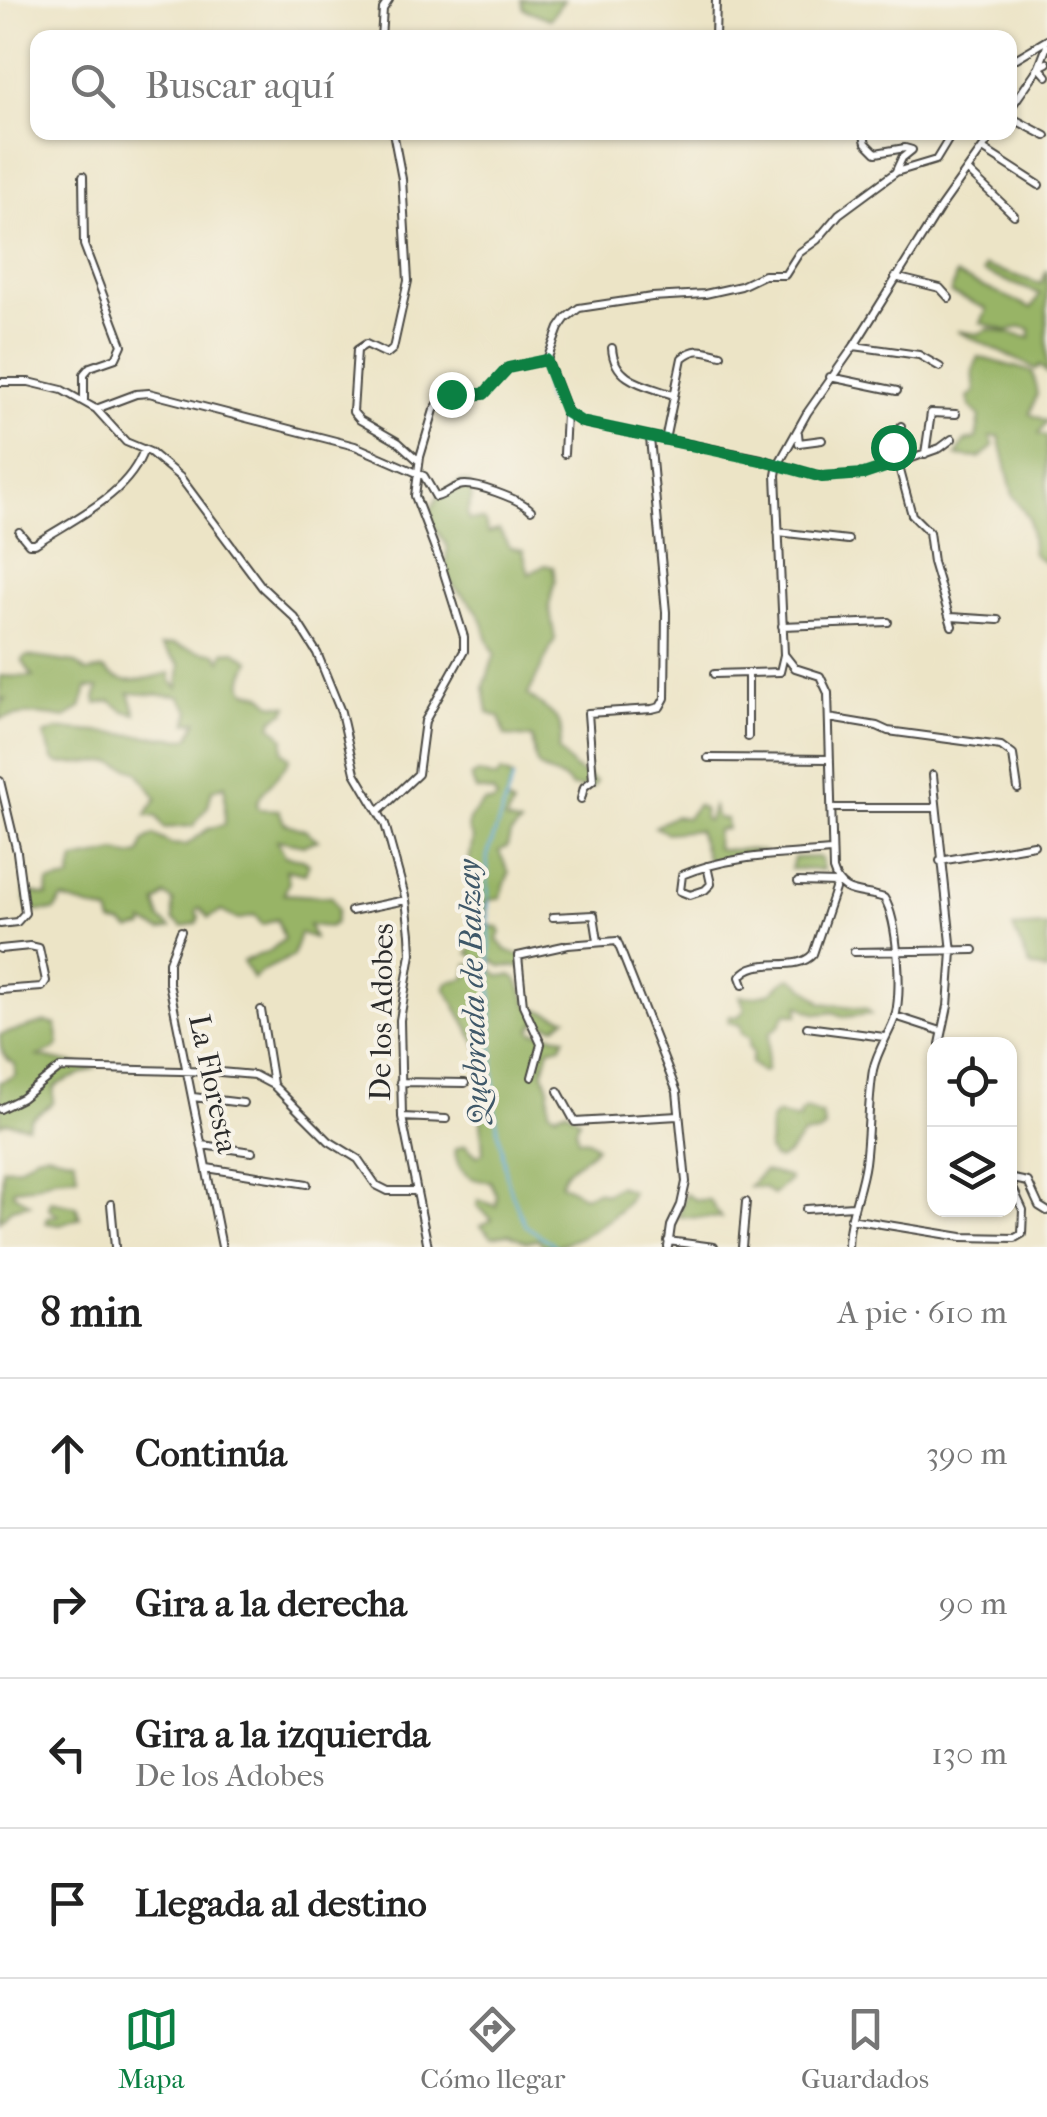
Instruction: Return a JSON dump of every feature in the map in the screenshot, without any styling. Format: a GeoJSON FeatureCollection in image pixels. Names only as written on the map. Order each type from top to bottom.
{"type":"FeatureCollection","features":[{"type":"Feature","properties":{"kind":"street"},"geometry":{"type":"LineString","coordinates":[[382,30],[383,9],[389,0]]}},
{"type":"Feature","properties":{"kind":"street"},"geometry":{"type":"LineString","coordinates":[[715,30],[716,0]]}},
{"type":"Feature","properties":{"kind":"street"},"geometry":{"type":"LineString","coordinates":[[1017,58],[1047,43]]}},
{"type":"Feature","properties":{"kind":"street"},"geometry":{"type":"LineString","coordinates":[[1017,100],[1043,65],[1047,43]]}},
{"type":"Feature","properties":{"kind":"street"},"geometry":{"type":"LineString","coordinates":[[1043,65],[1047,76]]}},
{"type":"Feature","properties":{"kind":"street"},"geometry":{"type":"LineString","coordinates":[[1017,121],[1046,136]]}},
{"type":"Feature","properties":{"kind":"street"},"geometry":{"type":"LineString","coordinates":[[394,140],[402,180],[408,287],[390,353],[366,344],[357,350],[353,412],[419,461]]}},
{"type":"Feature","properties":{"kind":"street"},"geometry":{"type":"LineString","coordinates":[[865,140],[876,153],[912,150],[898,164],[896,172]]}},
{"type":"Feature","properties":{"kind":"street"},"geometry":{"type":"LineString","coordinates":[[379,812],[418,774],[425,722],[461,659],[465,643],[442,567],[417,507],[416,473],[434,410],[443,397],[484,394],[508,368],[542,360],[566,318],[579,308],[705,294],[741,286],[764,275],[786,276],[799,253],[818,240],[839,214],[896,172],[936,160],[948,140]]}},
{"type":"Feature","properties":{"kind":"street"},"geometry":{"type":"LineString","coordinates":[[714,674],[780,672],[784,654],[775,486],[778,464],[895,276],[989,140]]}},
{"type":"Feature","properties":{"kind":"street"},"geometry":{"type":"LineString","coordinates":[[983,149],[1039,184]]}},
{"type":"Feature","properties":{"kind":"street"},"geometry":{"type":"LineString","coordinates":[[966,170],[1014,215]]}},
{"type":"Feature","properties":{"kind":"street"},"geometry":{"type":"LineString","coordinates":[[83,176],[84,245],[122,345],[116,358],[90,367],[84,374],[84,402]]}},
{"type":"Feature","properties":{"kind":"street"},"geometry":{"type":"LineString","coordinates":[[895,276],[904,282],[940,288],[949,298]]}},
{"type":"Feature","properties":{"kind":"street"},"geometry":{"type":"LineString","coordinates":[[854,346],[919,355],[940,366]]}},
{"type":"Feature","properties":{"kind":"street"},"geometry":{"type":"LineString","coordinates":[[612,348],[620,373],[673,395]]}},
{"type":"Feature","properties":{"kind":"street"},"geometry":{"type":"LineString","coordinates":[[664,440],[682,358],[691,350],[721,355]]}},
{"type":"Feature","properties":{"kind":"street"},"geometry":{"type":"LineString","coordinates":[[542,360],[566,412],[564,454]]}},
{"type":"Feature","properties":{"kind":"street"},"geometry":{"type":"LineString","coordinates":[[830,377],[897,392]]}},
{"type":"Feature","properties":{"kind":"street","name":"De los Adobes"},"geometry":{"type":"LineString","coordinates":[[0,382],[48,385],[96,408],[126,442],[144,449],[180,476],[262,587],[295,618],[317,653],[342,712],[356,773],[379,812],[406,900],[411,954],[400,1020],[402,1117],[428,1247]]}},
{"type":"Feature","properties":{"kind":"street"},"geometry":{"type":"LineString","coordinates":[[96,408],[149,393],[344,442],[424,476],[436,497],[459,486],[472,485],[520,501],[531,510]]}},
{"type":"Feature","properties":{"kind":"street"},"geometry":{"type":"LineString","coordinates":[[566,412],[582,422],[822,477],[842,478],[924,454],[952,440]]}},
{"type":"Feature","properties":{"kind":"street"},"geometry":{"type":"LineString","coordinates":[[924,454],[931,413],[956,414]]}},
{"type":"Feature","properties":{"kind":"street"},"geometry":{"type":"LineString","coordinates":[[799,426],[799,443],[822,440]]}},
{"type":"Feature","properties":{"kind":"street"},"geometry":{"type":"LineString","coordinates":[[896,461],[901,426]]}},
{"type":"Feature","properties":{"kind":"street"},"geometry":{"type":"LineString","coordinates":[[580,799],[584,787],[594,780],[588,713],[652,709],[664,703],[666,612],[650,438]]}},
{"type":"Feature","properties":{"kind":"street"},"geometry":{"type":"LineString","coordinates":[[886,440],[912,515],[929,532],[932,562],[952,622],[998,620]]}},
{"type":"Feature","properties":{"kind":"street"},"geometry":{"type":"LineString","coordinates":[[19,532],[28,544],[35,544],[92,507],[124,482],[144,449]]}},
{"type":"Feature","properties":{"kind":"street"},"geometry":{"type":"LineString","coordinates":[[778,532],[848,540]]}},
{"type":"Feature","properties":{"kind":"street"},"geometry":{"type":"LineString","coordinates":[[782,626],[888,622]]}},
{"type":"Feature","properties":{"kind":"street"},"geometry":{"type":"LineString","coordinates":[[743,985],[740,977],[745,970],[809,960],[837,883],[832,852],[828,693],[816,673],[795,668],[784,654]]}},
{"type":"Feature","properties":{"kind":"street"},"geometry":{"type":"LineString","coordinates":[[748,674],[748,737]]}},
{"type":"Feature","properties":{"kind":"street"},"geometry":{"type":"LineString","coordinates":[[829,718],[877,726],[888,732],[1001,746],[1013,755],[1018,789]]}},
{"type":"Feature","properties":{"kind":"street"},"geometry":{"type":"LineString","coordinates":[[708,758],[830,759]]}},
{"type":"Feature","properties":{"kind":"street"},"geometry":{"type":"LineString","coordinates":[[933,775],[952,952],[948,1006],[941,1037]]}},
{"type":"Feature","properties":{"kind":"street"},"geometry":{"type":"LineString","coordinates":[[0,782],[17,852],[24,913],[17,922],[0,924]]}},
{"type":"Feature","properties":{"kind":"street"},"geometry":{"type":"LineString","coordinates":[[831,808],[935,808]]}},
{"type":"Feature","properties":{"kind":"street"},"geometry":{"type":"LineString","coordinates":[[940,861],[1034,845]]}},
{"type":"Feature","properties":{"kind":"street"},"geometry":{"type":"LineString","coordinates":[[707,866],[708,888],[690,894],[680,891],[682,875],[707,866],[746,858],[832,852]]}},
{"type":"Feature","properties":{"kind":"street"},"geometry":{"type":"LineString","coordinates":[[798,882],[837,883],[849,892],[884,898],[890,907],[897,953],[895,1016],[873,1070],[864,1166],[850,1219],[848,1247]]}},
{"type":"Feature","properties":{"kind":"street"},"geometry":{"type":"LineString","coordinates":[[352,912],[406,900]]}},
{"type":"Feature","properties":{"kind":"street"},"geometry":{"type":"LineString","coordinates":[[553,917],[594,915],[598,941]]}},
{"type":"Feature","properties":{"kind":"street","name":"La Floresta"},"geometry":{"type":"LineString","coordinates":[[181,931],[169,962],[168,983],[222,1247]]}},
{"type":"Feature","properties":{"kind":"street"},"geometry":{"type":"LineString","coordinates":[[532,1077],[541,1044],[523,1005],[518,956],[598,941],[620,943],[650,1030],[674,1080],[686,1182],[668,1244],[714,1247]]}},
{"type":"Feature","properties":{"kind":"street"},"geometry":{"type":"LineString","coordinates":[[0,949],[39,948],[46,982],[42,987],[0,990]]}},
{"type":"Feature","properties":{"kind":"street"},"geometry":{"type":"LineString","coordinates":[[854,952],[974,950]]}},
{"type":"Feature","properties":{"kind":"street"},"geometry":{"type":"LineString","coordinates":[[261,1010],[272,1085]]}},
{"type":"Feature","properties":{"kind":"street"},"geometry":{"type":"LineString","coordinates":[[895,1016],[941,1031]]}},
{"type":"Feature","properties":{"kind":"street"},"geometry":{"type":"LineString","coordinates":[[807,1027],[884,1037]]}},
{"type":"Feature","properties":{"kind":"street"},"geometry":{"type":"LineString","coordinates":[[0,1109],[22,1098],[60,1068],[188,1070],[254,1076],[272,1085],[329,1141],[358,1159],[376,1186],[388,1191],[414,1191]]}},
{"type":"Feature","properties":{"kind":"street"},"geometry":{"type":"LineString","coordinates":[[400,1082],[465,1084]]}},
{"type":"Feature","properties":{"kind":"street"},"geometry":{"type":"LineString","coordinates":[[558,1091],[574,1122],[678,1116]]}},
{"type":"Feature","properties":{"kind":"street"},"geometry":{"type":"LineString","coordinates":[[193,1097],[242,1103]]}},
{"type":"Feature","properties":{"kind":"street"},"geometry":{"type":"LineString","coordinates":[[402,1117],[446,1119]]}},
{"type":"Feature","properties":{"kind":"street"},"geometry":{"type":"LineString","coordinates":[[202,1145],[252,1152]]}},
{"type":"Feature","properties":{"kind":"street"},"geometry":{"type":"LineString","coordinates":[[207,1168],[307,1184]]}},
{"type":"Feature","properties":{"kind":"street"},"geometry":{"type":"LineString","coordinates":[[850,1219],[962,1237],[1015,1238],[1022,1234],[1024,1210],[1012,1186],[1013,1179],[1028,1182],[1040,1206],[1047,1211]]}},
{"type":"Feature","properties":{"kind":"street"},"geometry":{"type":"LineString","coordinates":[[742,1247],[746,1202]]}},
{"type":"Feature","properties":{"kind":"street"},"geometry":{"type":"LineString","coordinates":[[111,1204],[115,1247]]}},
{"type":"Feature","properties":{"kind":"street"},"geometry":{"type":"LineString","coordinates":[[806,1209],[853,1206]]}},
{"type":"Feature","properties":{"kind":"green space"},"geometry":{"type":"Polygon","coordinates":[[[521,0],[564,0],[550,19],[524,9],[521,0]]]}},
{"type":"Feature","properties":{"kind":"green space"},"geometry":{"type":"Polygon","coordinates":[[[985,266],[1041,284],[1047,270],[1047,373],[1040,365],[1036,369],[957,331],[978,334],[989,329],[1030,338],[1030,329],[1008,331],[981,323],[987,309],[951,293],[956,275],[1032,308],[1040,294],[983,272],[985,266]]]}},
{"type":"Feature","properties":{"kind":"green space"},"geometry":{"type":"Polygon","coordinates":[[[978,357],[1033,372],[1037,395],[1030,414],[1047,421],[1039,434],[1047,436],[1047,564],[1033,554],[1029,519],[1013,495],[999,436],[990,437],[994,446],[980,458],[956,456],[965,441],[976,439],[980,417],[968,397],[975,392],[973,372],[978,357]]]}},
{"type":"Feature","properties":{"kind":"green space"},"geometry":{"type":"Polygon","coordinates":[[[461,481],[469,483],[472,498],[468,520],[484,520],[488,533],[499,530],[509,547],[523,551],[529,574],[545,565],[553,567],[555,580],[549,606],[555,639],[528,695],[555,717],[561,730],[558,750],[574,768],[596,782],[592,788],[572,787],[543,770],[537,764],[532,738],[505,736],[500,717],[488,713],[484,687],[495,653],[480,616],[450,581],[448,547],[432,524],[430,511],[438,497],[461,481]]]}},
{"type":"Feature","properties":{"kind":"green space"},"geometry":{"type":"Polygon","coordinates":[[[173,644],[216,653],[221,661],[224,652],[235,651],[250,661],[243,680],[245,691],[262,695],[271,704],[288,706],[271,725],[284,738],[283,751],[290,758],[257,804],[259,809],[279,810],[284,823],[305,830],[318,840],[304,845],[277,840],[285,856],[309,864],[305,874],[286,870],[289,882],[284,894],[332,897],[338,910],[335,923],[329,927],[309,925],[314,938],[300,933],[293,956],[253,979],[243,961],[270,951],[284,939],[277,919],[262,925],[255,915],[238,920],[221,911],[209,918],[200,908],[196,911],[197,923],[183,927],[173,920],[173,901],[165,895],[156,903],[161,920],[171,928],[161,931],[144,922],[144,927],[130,930],[112,923],[109,913],[62,899],[54,911],[33,911],[26,904],[25,891],[47,896],[48,883],[70,879],[74,860],[117,852],[140,854],[144,841],[154,835],[171,844],[186,845],[208,829],[225,824],[225,785],[212,790],[208,806],[193,826],[164,828],[157,817],[146,815],[157,798],[137,771],[112,762],[59,764],[54,761],[44,735],[72,730],[189,738],[198,721],[187,723],[190,711],[179,696],[129,693],[136,714],[111,701],[97,704],[98,688],[87,688],[81,708],[65,718],[32,714],[0,719],[0,704],[6,699],[0,699],[0,676],[33,677],[22,660],[27,656],[76,663],[86,672],[104,669],[127,680],[170,673],[178,688],[180,665],[161,646],[173,644]]]}},
{"type":"Feature","properties":{"kind":"green space"},"geometry":{"type":"Polygon","coordinates":[[[501,772],[513,777],[506,801],[513,806],[505,820],[520,825],[510,835],[507,847],[499,851],[509,873],[500,898],[486,901],[484,924],[499,928],[497,940],[506,950],[527,958],[521,967],[500,966],[489,958],[479,960],[468,953],[474,945],[470,938],[479,891],[471,889],[468,868],[473,838],[468,823],[485,802],[497,799],[493,792],[476,790],[471,777],[478,773],[496,778],[501,772]]]}},
{"type":"Feature","properties":{"kind":"green space"},"geometry":{"type":"Polygon","coordinates":[[[697,805],[703,809],[705,820],[709,820],[713,807],[717,818],[726,819],[727,829],[717,830],[716,848],[765,852],[708,861],[698,830],[667,833],[655,827],[674,816],[687,818],[697,805]]]}},
{"type":"Feature","properties":{"kind":"green space"},"geometry":{"type":"Polygon","coordinates":[[[818,857],[823,870],[791,869],[794,858],[818,857]]]}},
{"type":"Feature","properties":{"kind":"green space"},"geometry":{"type":"Polygon","coordinates":[[[1047,926],[1047,971],[1030,966],[1013,928],[1047,926]]]}},
{"type":"Feature","properties":{"kind":"green space"},"geometry":{"type":"Polygon","coordinates":[[[468,964],[489,967],[499,976],[511,975],[517,979],[530,1007],[566,1018],[555,1027],[536,1022],[531,1029],[565,1037],[561,1046],[549,1049],[543,1071],[549,1087],[549,1110],[555,1114],[566,1110],[579,1119],[578,1139],[596,1146],[566,1172],[561,1184],[584,1196],[597,1191],[606,1194],[618,1186],[632,1192],[617,1212],[594,1230],[555,1246],[544,1247],[538,1239],[526,1242],[509,1234],[492,1237],[481,1226],[492,1219],[477,1206],[478,1200],[496,1206],[497,1196],[490,1181],[470,1177],[458,1163],[455,1149],[465,1145],[477,1156],[483,1153],[480,1107],[483,1099],[491,1095],[478,1071],[482,1053],[445,987],[449,982],[466,978],[468,964]]]}},
{"type":"Feature","properties":{"kind":"green space"},"geometry":{"type":"Polygon","coordinates":[[[791,978],[822,1003],[867,1009],[871,1014],[844,1017],[833,1012],[815,1013],[799,1005],[798,1015],[786,1013],[779,1026],[770,1032],[766,1071],[762,1072],[751,1063],[750,1038],[742,1034],[740,1025],[728,1022],[729,1016],[738,1017],[745,1010],[740,996],[768,993],[791,978]]]}},
{"type":"Feature","properties":{"kind":"green space"},"geometry":{"type":"Polygon","coordinates":[[[46,1022],[56,1025],[59,1044],[38,1056],[95,1068],[58,1084],[53,1103],[30,1119],[28,1126],[6,1122],[0,1125],[0,1082],[15,1076],[15,1064],[3,1052],[0,1035],[46,1022]]]}},
{"type":"Feature","properties":{"kind":"green space"},"geometry":{"type":"Polygon","coordinates":[[[806,1109],[822,1115],[825,1128],[803,1135],[788,1154],[779,1160],[773,1158],[768,1149],[773,1118],[777,1114],[799,1120],[806,1109]]]}},
{"type":"Feature","properties":{"kind":"green space"},"geometry":{"type":"Polygon","coordinates":[[[46,1153],[74,1159],[78,1176],[14,1189],[13,1193],[30,1204],[12,1208],[0,1221],[3,1168],[19,1167],[46,1153]]]}},
{"type":"Feature","properties":{"kind":"green space"},"geometry":{"type":"Polygon","coordinates":[[[764,1171],[790,1180],[773,1195],[764,1188],[749,1186],[764,1171]]]}},
{"type":"Feature","properties":{"kind":"green space"},"geometry":{"type":"Polygon","coordinates":[[[686,1194],[696,1200],[710,1200],[721,1218],[678,1217],[686,1194]]]}},
{"type":"Feature","properties":{"kind":"green space"},"geometry":{"type":"Polygon","coordinates":[[[50,1201],[76,1206],[80,1218],[60,1225],[46,1223],[47,1217],[58,1215],[49,1208],[50,1201]]]}},
{"type":"Feature","properties":{"kind":"waterway"},"geometry":{"type":"LineString","coordinates":[[547,401],[542,361],[554,328]]}},
{"type":"Feature","properties":{"kind":"waterway","name":"Quebrada de Balzay"},"geometry":{"type":"LineString","coordinates":[[513,779],[487,857],[495,1112],[508,1184],[525,1225],[557,1247]]}},
{"type":"Feature","properties":{"kind":"route"},"geometry":{"type":"LineString","coordinates":[[451,394],[484,394],[508,368],[546,360],[566,412],[582,422],[822,477],[842,478],[894,464],[893,447]]}}]}
